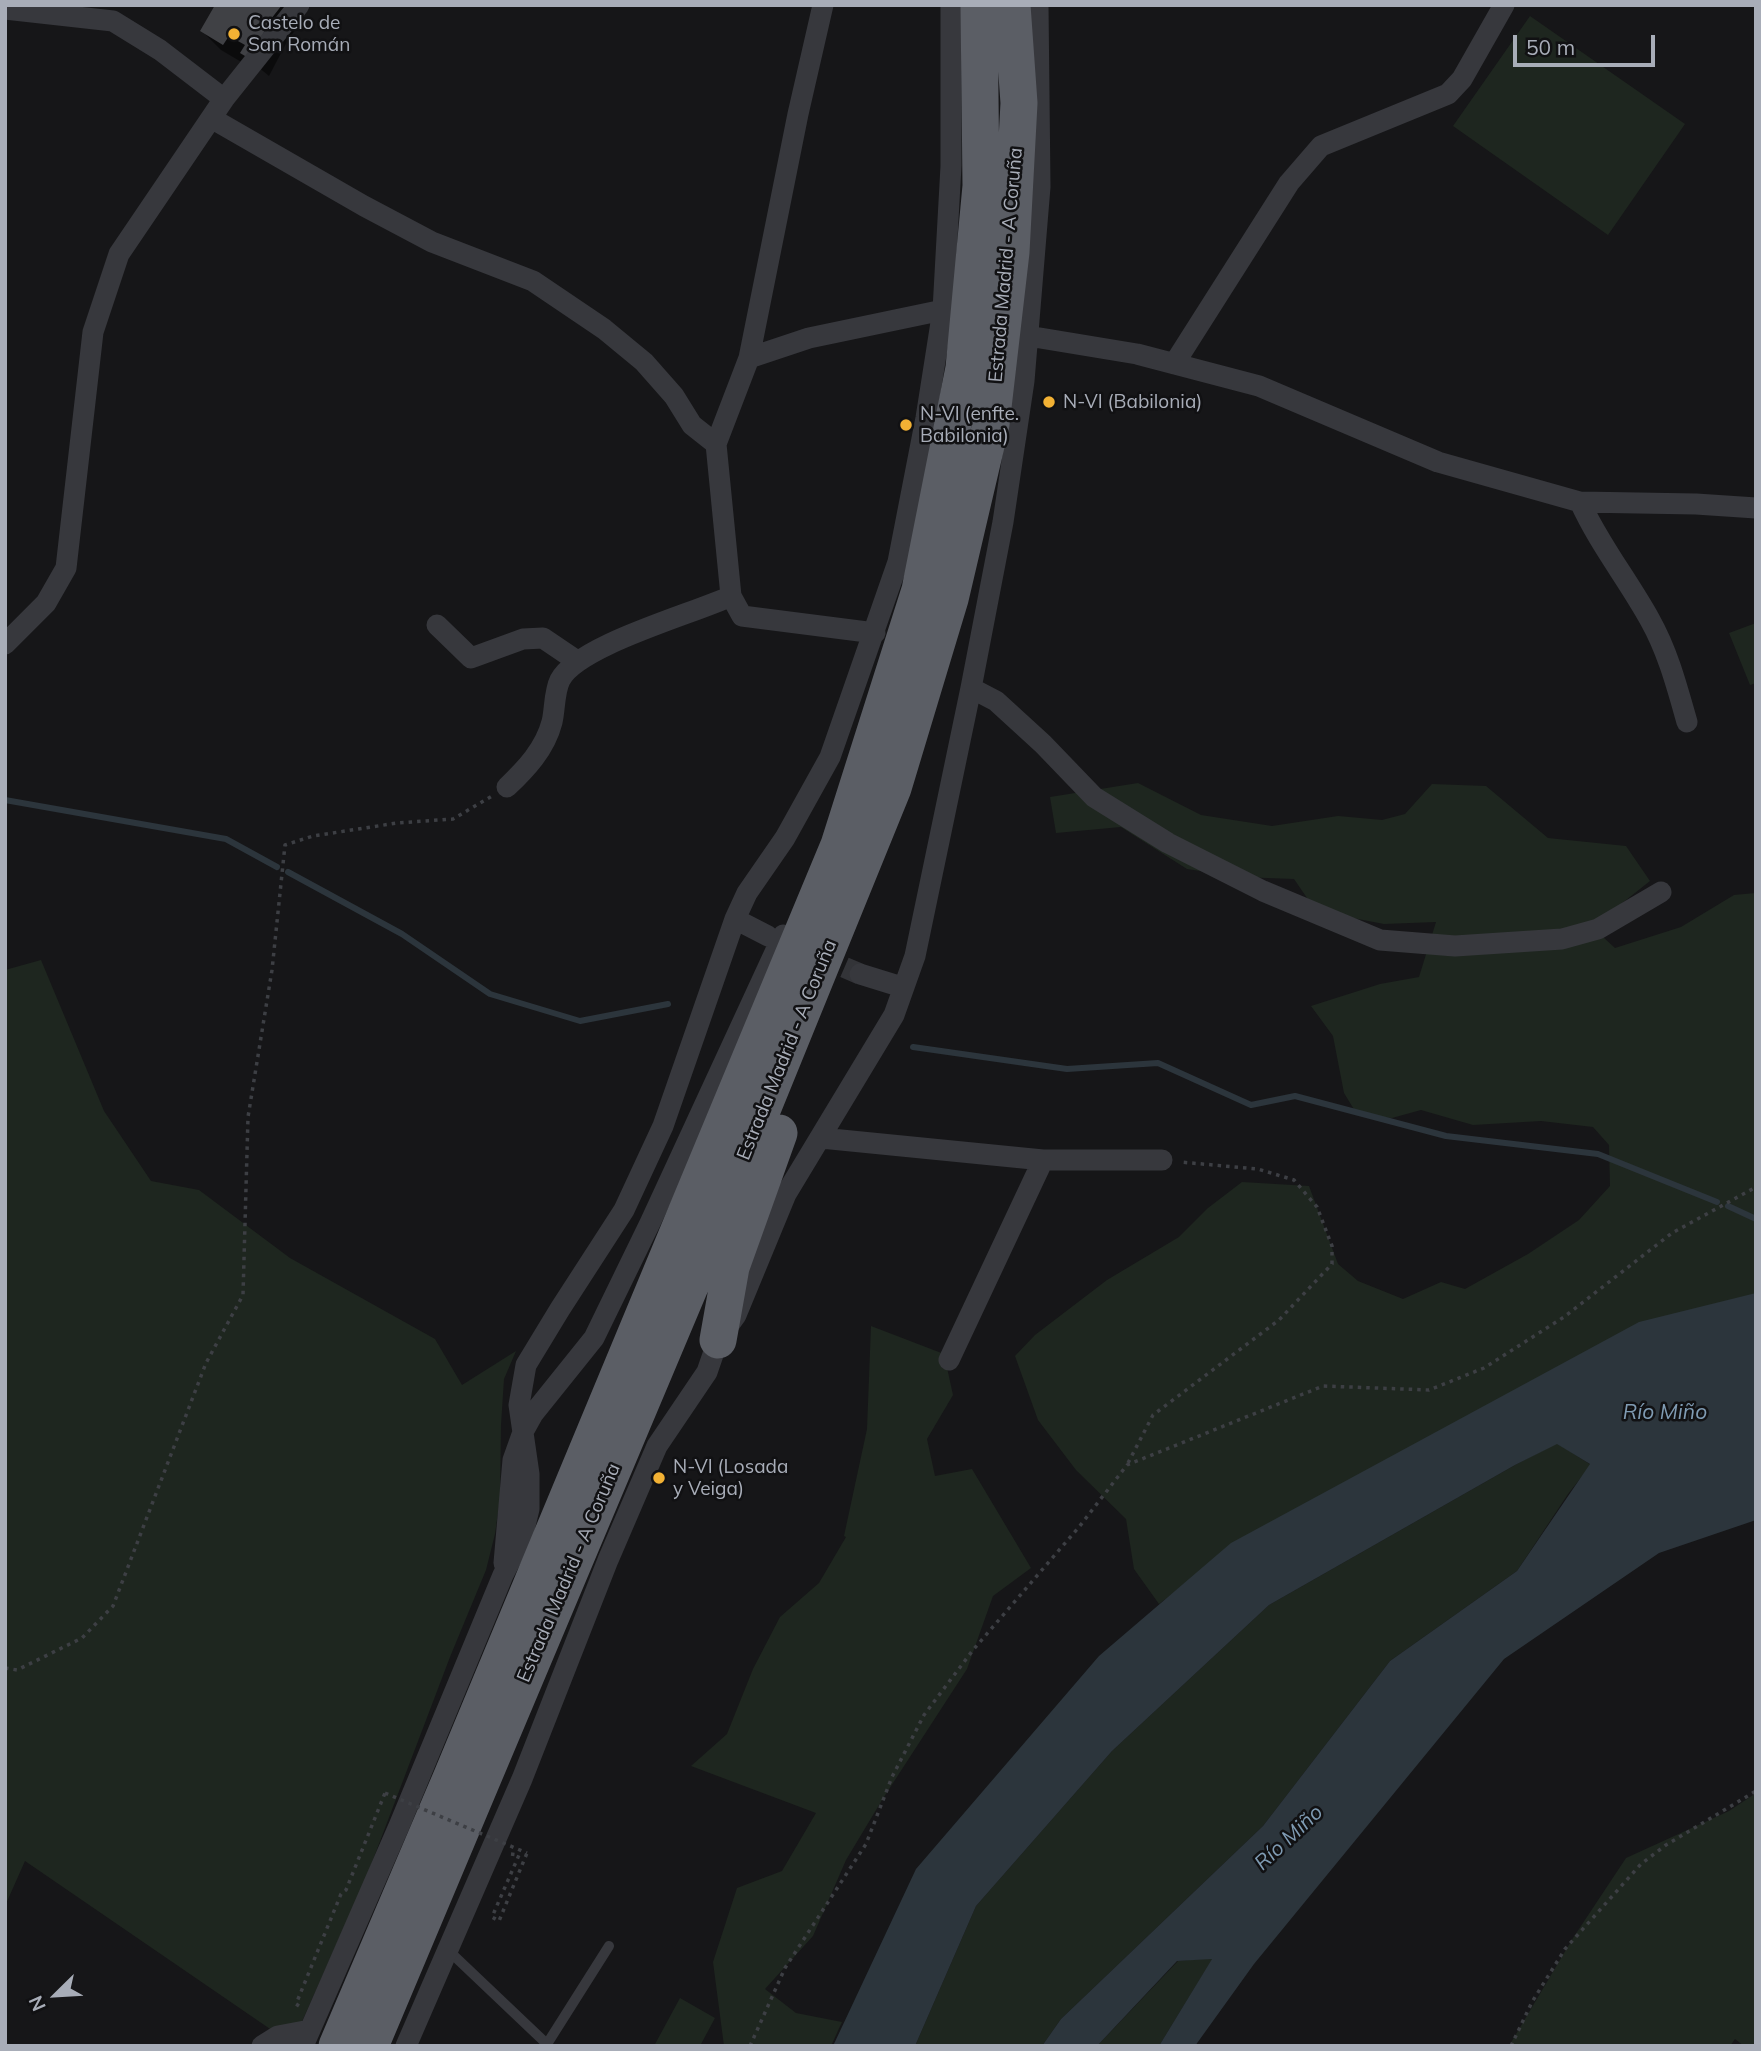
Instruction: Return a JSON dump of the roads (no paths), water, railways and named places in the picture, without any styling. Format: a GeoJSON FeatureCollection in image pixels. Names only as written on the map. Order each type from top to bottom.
{"type":"FeatureCollection","features":[{"type":"Feature","properties":{"kind":"highway","name":"Estrada Madrid - A Coruña"},"geometry":{"type":"LineString","coordinates":[[317,2041],[452,1776],[834,858],[920,590],[964,368],[981,186],[979,5]]}},
{"type":"Feature","properties":{"kind":"highway","name":"Estrada Madrid - A Coruña"},"geometry":{"type":"LineString","coordinates":[[370,2046],[696,1272],[893,788],[950,599],[992,424],[1011,252],[1019,103],[1012,5]]}},
{"type":"Feature","properties":{"kind":"highway"},"geometry":{"type":"LineString","coordinates":[[718,1340],[731,1267],[900,811],[945,671],[968,571],[980,475]]}},
{"type":"Feature","properties":{"kind":"street"},"geometry":{"type":"LineString","coordinates":[[5,645],[46,603],[66,568],[93,332],[119,254],[224,99],[299,5]]}},
{"type":"Feature","properties":{"kind":"street"},"geometry":{"type":"LineString","coordinates":[[823,5],[798,114],[749,358],[716,444],[731,597],[742,616],[875,633]]}},
{"type":"Feature","properties":{"kind":"street"},"geometry":{"type":"LineString","coordinates":[[262,2046],[278,2036],[317,2041],[399,1826],[503,1575],[522,1538],[529,1509],[530,1474],[519,1405],[526,1365],[630,1198],[663,1126],[735,919],[747,893],[785,838],[830,757],[875,633],[898,562],[926,418],[943,310],[951,166],[951,5]]}},
{"type":"Feature","properties":{"kind":"street"},"geometry":{"type":"LineString","coordinates":[[405,2046],[522,1779],[608,1560],[657,1446],[707,1373],[718,1340],[736,1315],[786,1194],[894,1015],[915,956],[1003,522],[1024,381],[1040,187],[1038,5]]}},
{"type":"Feature","properties":{"kind":"street"},"geometry":{"type":"LineString","coordinates":[[1174,364],[1289,183],[1321,146],[1448,93],[1462,79],[1504,5]]}},
{"type":"Feature","properties":{"kind":"street"},"geometry":{"type":"LineString","coordinates":[[5,9],[113,21],[160,50],[224,99]]}},
{"type":"Feature","properties":{"kind":"street"},"geometry":{"type":"LineString","coordinates":[[211,118],[432,242],[533,281],[604,329],[644,362],[674,396],[692,425],[716,444]]}},
{"type":"Feature","properties":{"kind":"street"},"geometry":{"type":"LineString","coordinates":[[749,358],[809,338],[943,310]]}},
{"type":"Feature","properties":{"kind":"street"},"geometry":{"type":"LineString","coordinates":[[1028,336],[1136,354],[1259,386],[1438,462],[1580,502],[1756,508]]}},
{"type":"Feature","properties":{"kind":"street"},"geometry":{"type":"LineString","coordinates":[[1580,502],[1592,529],[1651,621],[1673,673],[1687,722]]}},
{"type":"Feature","properties":{"kind":"street"},"geometry":{"type":"LineString","coordinates":[[507,787],[531,765],[551,726],[560,681],[577,661],[654,625],[731,597]]}},
{"type":"Feature","properties":{"kind":"street"},"geometry":{"type":"LineString","coordinates":[[437,625],[471,658],[523,639],[543,638],[577,661]]}},
{"type":"Feature","properties":{"kind":"street"},"geometry":{"type":"LineString","coordinates":[[543,638],[560,681]]}},
{"type":"Feature","properties":{"kind":"street"},"geometry":{"type":"LineString","coordinates":[[523,1432],[533,1414],[594,1338],[650,1223],[806,885],[896,666]]}},
{"type":"Feature","properties":{"kind":"street"},"geometry":{"type":"LineString","coordinates":[[971,688],[996,701],[1043,744],[1094,797],[1168,842],[1263,891],[1381,940],[1455,946],[1562,939],[1598,929],[1661,892]]}},
{"type":"Feature","properties":{"kind":"street"},"geometry":{"type":"LineString","coordinates":[[735,919],[768,936]]}},
{"type":"Feature","properties":{"kind":"street"},"geometry":{"type":"LineString","coordinates":[[860,974],[902,987]]}},
{"type":"Feature","properties":{"kind":"street"},"geometry":{"type":"LineString","coordinates":[[821,1138],[1043,1160],[1162,1160]]}},
{"type":"Feature","properties":{"kind":"street"},"geometry":{"type":"LineString","coordinates":[[949,1360],[1043,1160]]}},
{"type":"Feature","properties":{"kind":"lane"},"geometry":{"type":"LineString","coordinates":[[447,1949],[547,2044],[609,1946]]}},
{"type":"Feature","properties":{"kind":"water","name":"Río Miño"},"geometry":{"type":"Polygon","coordinates":[[[1756,1293],[1756,1520],[1659,1553],[1504,1659],[1254,1964],[1195,2046],[1159,2046],[1212,1959],[1177,1961],[1097,2046],[1042,2046],[1061,2019],[1263,1826],[1390,1661],[1517,1571],[1590,1464],[1557,1444],[1515,1465],[1269,1605],[1112,1751],[976,1906],[915,2046],[833,2046],[916,1869],[1099,1656],[1231,1543],[1639,1322],[1756,1293]]]}},
{"type":"Feature","properties":{"kind":"waterway"},"geometry":{"type":"LineString","coordinates":[[5,800],[226,839],[277,867]]}},
{"type":"Feature","properties":{"kind":"waterway"},"geometry":{"type":"LineString","coordinates":[[288,872],[402,934],[490,994],[580,1021],[668,1004]]}},
{"type":"Feature","properties":{"kind":"waterway"},"geometry":{"type":"LineString","coordinates":[[913,1047],[1067,1069],[1158,1063],[1251,1105],[1295,1096],[1446,1136],[1598,1154],[1717,1202]]}},
{"type":"Feature","properties":{"kind":"waterway"},"geometry":{"type":"LineString","coordinates":[[1728,1206],[1756,1219]]}},
{"type":"Feature","properties":{"kind":"tunnel"},"geometry":{"type":"LineString","coordinates":[[816,955],[860,974]]}},
{"type":"Feature","properties":{"kind":"place","name":"Castelo de San Román"},"geometry":{"type":"Point","coordinates":[234,34]}},
{"type":"Feature","properties":{"kind":"place","name":"N-VI (Babilonia)"},"geometry":{"type":"Point","coordinates":[1049,402]}},
{"type":"Feature","properties":{"kind":"place","name":"N-VI (enfte. Babilonia)"},"geometry":{"type":"Point","coordinates":[906,425]}},
{"type":"Feature","properties":{"kind":"place","name":"N-VI (Losada y Veiga)"},"geometry":{"type":"Point","coordinates":[659,1478]}}]}
